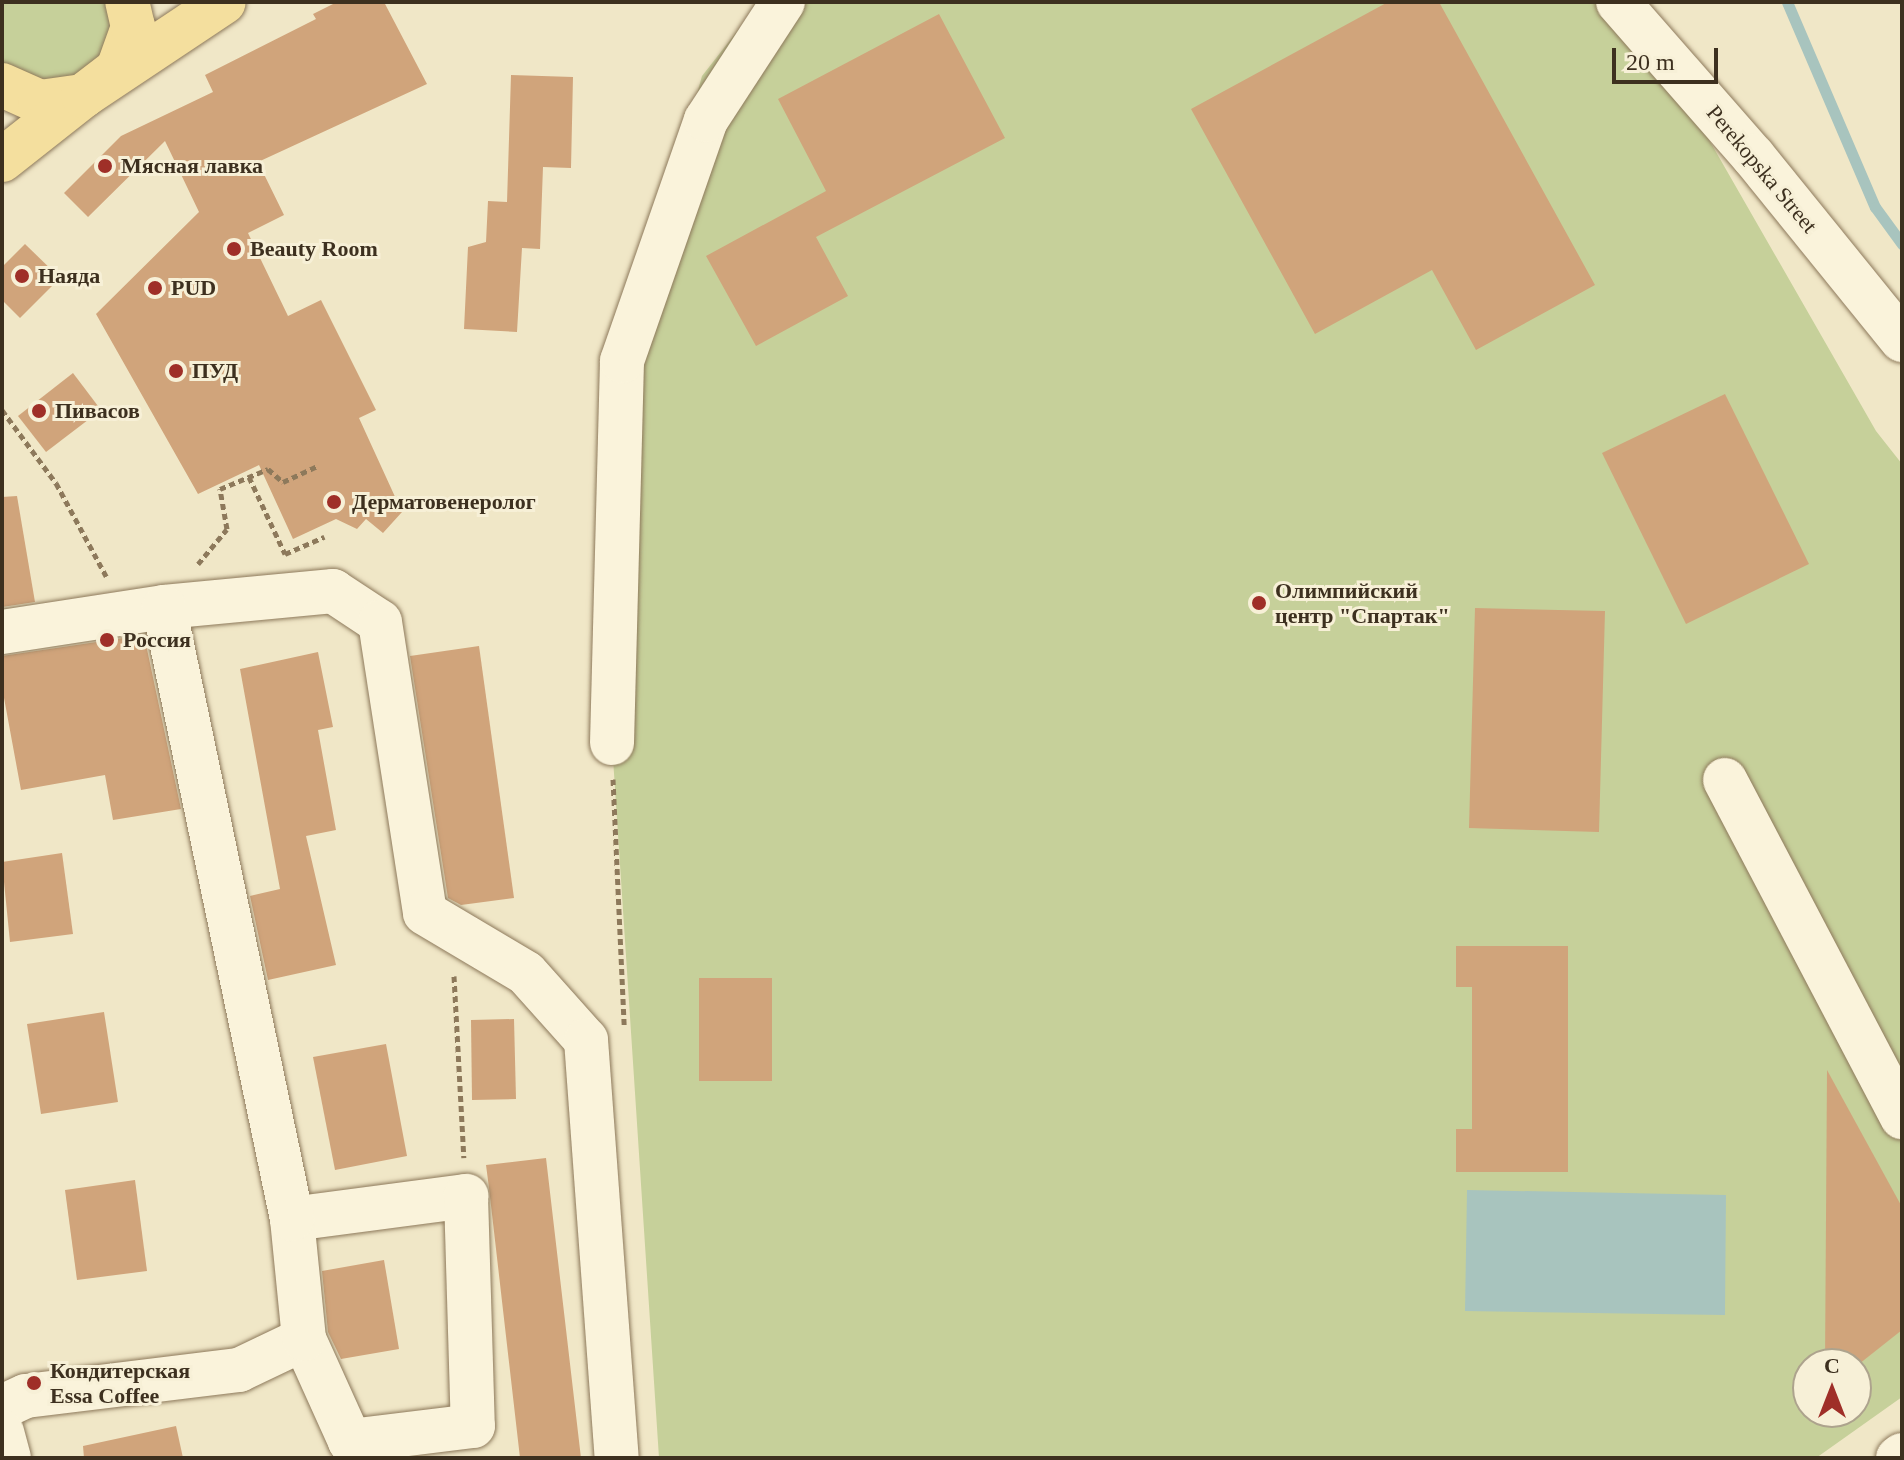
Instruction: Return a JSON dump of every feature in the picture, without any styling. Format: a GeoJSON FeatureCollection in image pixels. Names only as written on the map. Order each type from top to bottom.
{"type":"FeatureCollection","features":[{"type":"Feature","properties":{"kind":"main road"},"geometry":{"type":"LineString","coordinates":[[2,160],[118,69],[133,27],[127,2]]}},
{"type":"Feature","properties":{"kind":"main road"},"geometry":{"type":"LineString","coordinates":[[2,85],[40,102],[83,96],[224,2]]}},
{"type":"Feature","properties":{"kind":"street"},"geometry":{"type":"LineString","coordinates":[[612,743],[622,361],[706,120],[783,2]]}},
{"type":"Feature","properties":{"kind":"street","name":"Perekopska Street"},"geometry":{"type":"LineString","coordinates":[[1618,2],[1753,156],[1902,340]]}},
{"type":"Feature","properties":{"kind":"street"},"geometry":{"type":"LineString","coordinates":[[2,632],[145,610],[333,591],[380,622],[425,913],[526,973],[586,1040],[617,1458]]}},
{"type":"Feature","properties":{"kind":"street"},"geometry":{"type":"LineString","coordinates":[[145,610],[292,1219],[304,1339],[357,1450],[473,1426],[466,1196],[292,1219]]}},
{"type":"Feature","properties":{"kind":"street"},"geometry":{"type":"LineString","coordinates":[[1725,780],[1902,1117]]}},
{"type":"Feature","properties":{"kind":"street"},"geometry":{"type":"LineString","coordinates":[[2,1407],[26,1396],[239,1370],[304,1339]]}},
{"type":"Feature","properties":{"kind":"street"},"geometry":{"type":"LineString","coordinates":[[2,1432],[9,1458]]}},
{"type":"Feature","properties":{"kind":"path"},"geometry":{"type":"LineString","coordinates":[[2,410],[145,610],[227,529],[220,489],[268,469],[283,482],[317,466]]}},
{"type":"Feature","properties":{"kind":"path"},"geometry":{"type":"LineString","coordinates":[[249,477],[285,554],[324,537]]}},
{"type":"Feature","properties":{"kind":"path"},"geometry":{"type":"LineString","coordinates":[[451,931],[466,1196]]}},
{"type":"Feature","properties":{"kind":"green space"},"geometry":{"type":"Polygon","coordinates":[[[2,2],[121,2],[116,54],[58,93],[2,71],[2,2]]]}},
{"type":"Feature","properties":{"kind":"green space","name":"Олимпийский центр \"Спартак\""},"geometry":{"type":"Polygon","coordinates":[[[760,2],[1630,2],[1876,431],[1902,464],[1902,1397],[1872,1418],[1872,1348],[1792,1348],[1792,1428],[1858,1428],[1816,1458],[659,1458],[612,743],[622,361],[702,76],[760,2]]]}},
{"type":"Feature","properties":{"kind":"water"},"geometry":{"type":"Polygon","coordinates":[[[1467,1190],[1726,1195],[1725,1315],[1465,1311],[1467,1190]]]}},
{"type":"Feature","properties":{"kind":"building"},"geometry":{"type":"Polygon","coordinates":[[[337,2],[384,2],[427,84],[258,162],[284,215],[248,233],[288,316],[321,300],[376,410],[359,418],[402,512],[383,533],[366,519],[357,529],[336,519],[293,539],[259,465],[198,494],[96,314],[199,212],[165,141],[88,217],[64,193],[121,136],[213,92],[205,75],[316,19],[313,14],[337,2]]]}},
{"type":"Feature","properties":{"kind":"building"},"geometry":{"type":"Polygon","coordinates":[[[1388,2],[1439,2],[1595,285],[1476,350],[1432,270],[1315,334],[1191,109],[1388,2]]]}},
{"type":"Feature","properties":{"kind":"building"},"geometry":{"type":"Polygon","coordinates":[[[939,14],[1005,138],[816,237],[848,296],[756,346],[706,256],[826,191],[778,99],[939,14]]]}},
{"type":"Feature","properties":{"kind":"building"},"geometry":{"type":"Polygon","coordinates":[[[511,75],[573,77],[571,168],[543,167],[540,249],[522,248],[517,332],[464,329],[468,247],[486,242],[488,201],[507,202],[511,75]]]}},
{"type":"Feature","properties":{"kind":"building"},"geometry":{"type":"Polygon","coordinates":[[[25,244],[60,278],[20,318],[2,300],[2,267],[25,244]]]}},
{"type":"Feature","properties":{"kind":"building"},"geometry":{"type":"Polygon","coordinates":[[[73,373],[101,410],[46,452],[18,416],[73,373]]]}},
{"type":"Feature","properties":{"kind":"building"},"geometry":{"type":"Polygon","coordinates":[[[1725,394],[1809,564],[1686,624],[1602,453],[1725,394]]]}},
{"type":"Feature","properties":{"kind":"building"},"geometry":{"type":"Polygon","coordinates":[[[17,496],[35,602],[2,607],[2,497],[17,496]]]}},
{"type":"Feature","properties":{"kind":"building"},"geometry":{"type":"Polygon","coordinates":[[[1475,608],[1605,611],[1599,832],[1469,828],[1475,608]]]}},
{"type":"Feature","properties":{"kind":"building"},"geometry":{"type":"Polygon","coordinates":[[[144,635],[181,809],[113,820],[105,775],[21,790],[2,687],[2,656],[144,635]]]}},
{"type":"Feature","properties":{"kind":"building"},"geometry":{"type":"Polygon","coordinates":[[[479,646],[514,898],[461,905],[448,898],[410,656],[479,646]]]}},
{"type":"Feature","properties":{"kind":"building"},"geometry":{"type":"Polygon","coordinates":[[[318,652],[333,727],[318,730],[336,830],[306,836],[336,965],[268,980],[250,896],[280,889],[240,669],[318,652]]]}},
{"type":"Feature","properties":{"kind":"building"},"geometry":{"type":"Polygon","coordinates":[[[62,853],[73,934],[10,942],[2,862],[62,853]]]}},
{"type":"Feature","properties":{"kind":"building"},"geometry":{"type":"Polygon","coordinates":[[[1456,946],[1568,946],[1568,1172],[1456,1172],[1456,1129],[1472,1129],[1472,987],[1456,987],[1456,946]]]}},
{"type":"Feature","properties":{"kind":"building"},"geometry":{"type":"Polygon","coordinates":[[[699,978],[772,978],[772,1081],[699,1081],[699,978]]]}},
{"type":"Feature","properties":{"kind":"building"},"geometry":{"type":"Polygon","coordinates":[[[104,1012],[118,1102],[41,1114],[27,1024],[104,1012]]]}},
{"type":"Feature","properties":{"kind":"building"},"geometry":{"type":"Polygon","coordinates":[[[514,1019],[516,1099],[472,1100],[471,1020],[514,1019]]]}},
{"type":"Feature","properties":{"kind":"building"},"geometry":{"type":"Polygon","coordinates":[[[386,1044],[407,1156],[335,1170],[313,1057],[386,1044]]]}},
{"type":"Feature","properties":{"kind":"building"},"geometry":{"type":"Polygon","coordinates":[[[1827,1070],[1902,1207],[1902,1330],[1872,1354],[1872,1348],[1825,1348],[1827,1070]]]}},
{"type":"Feature","properties":{"kind":"building"},"geometry":{"type":"Polygon","coordinates":[[[546,1158],[581,1458],[520,1458],[486,1165],[546,1158]]]}},
{"type":"Feature","properties":{"kind":"building"},"geometry":{"type":"Polygon","coordinates":[[[135,1180],[147,1271],[77,1280],[65,1190],[135,1180]]]}},
{"type":"Feature","properties":{"kind":"building"},"geometry":{"type":"Polygon","coordinates":[[[384,1260],[399,1349],[341,1359],[328,1332],[322,1271],[384,1260]]]}},
{"type":"Feature","properties":{"kind":"building"},"geometry":{"type":"Polygon","coordinates":[[[176,1426],[183,1458],[84,1458],[83,1446],[176,1426]]]}},
{"type":"Feature","properties":{"kind":"waterway"},"geometry":{"type":"LineString","coordinates":[[1787,2],[1875,207],[1902,244]]}},
{"type":"Feature","properties":{"kind":"place","name":"Мясная лавка"},"geometry":{"type":"Point","coordinates":[105,166]}},
{"type":"Feature","properties":{"kind":"place","name":"Beauty Room"},"geometry":{"type":"Point","coordinates":[234,249]}},
{"type":"Feature","properties":{"kind":"place","name":"Наяда"},"geometry":{"type":"Point","coordinates":[22,276]}},
{"type":"Feature","properties":{"kind":"place","name":"PUD"},"geometry":{"type":"Point","coordinates":[155,288]}},
{"type":"Feature","properties":{"kind":"place","name":"ПУД"},"geometry":{"type":"Point","coordinates":[176,371]}},
{"type":"Feature","properties":{"kind":"place","name":"Пивасов"},"geometry":{"type":"Point","coordinates":[39,411]}},
{"type":"Feature","properties":{"kind":"place","name":"Дерматовенеролог"},"geometry":{"type":"Point","coordinates":[334,502]}},
{"type":"Feature","properties":{"kind":"place","name":"Олимпийский центр \"Спартак\""},"geometry":{"type":"Point","coordinates":[1259,603]}},
{"type":"Feature","properties":{"kind":"place","name":"Россия"},"geometry":{"type":"Point","coordinates":[107,640]}},
{"type":"Feature","properties":{"kind":"place","name":"Кондитерская Essa Coffee"},"geometry":{"type":"Point","coordinates":[34,1383]}}]}
